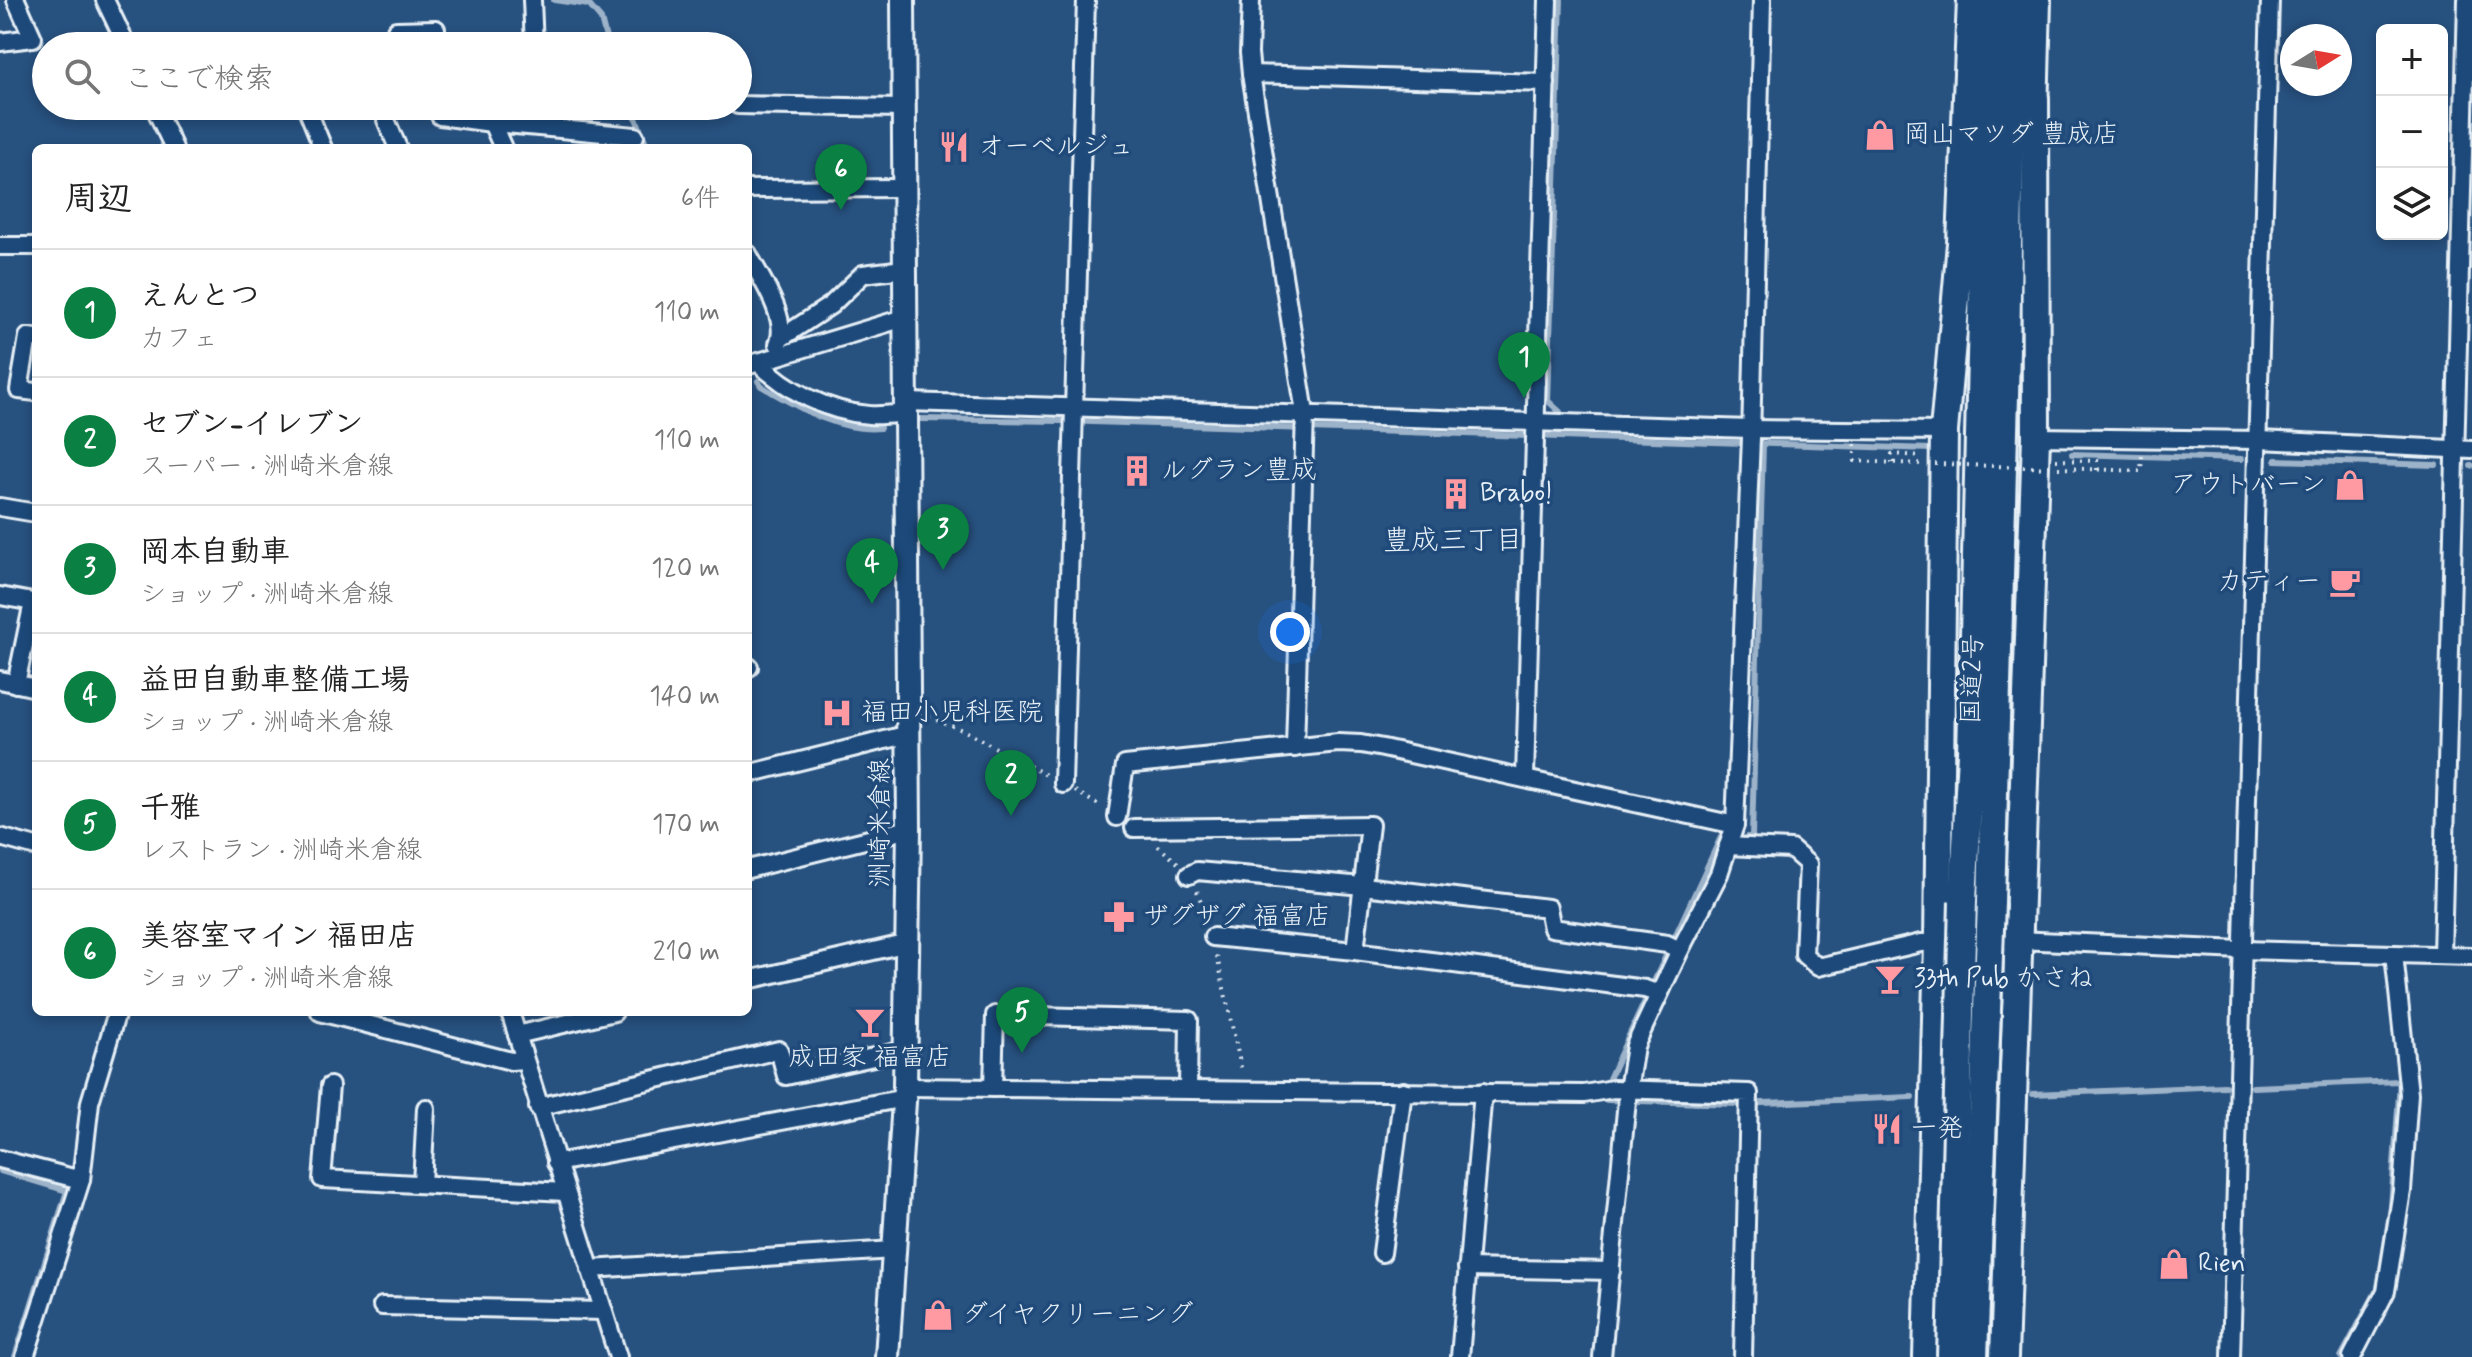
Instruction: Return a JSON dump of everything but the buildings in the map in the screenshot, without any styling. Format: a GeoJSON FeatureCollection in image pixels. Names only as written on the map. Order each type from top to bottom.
{"type":"FeatureCollection","features":[{"type":"Feature","properties":{"kind":"highway"},"geometry":{"type":"LineString","coordinates":[[1927,1357],[1938,943],[1944,431],[1961,243],[1971,0]]}},
{"type":"Feature","properties":{"kind":"highway","name":"国道2号"},"geometry":{"type":"LineString","coordinates":[[1951,1357],[1963,901],[1971,754],[1990,0]]}},
{"type":"Feature","properties":{"kind":"highway","name":"国道2号"},"geometry":{"type":"LineString","coordinates":[[1974,1357],[1991,902],[2013,0]]}},
{"type":"Feature","properties":{"kind":"highway"},"geometry":{"type":"LineString","coordinates":[[2004,1357],[2036,437],[2037,0]]}},
{"type":"Feature","properties":{"kind":"highway"},"geometry":{"type":"LineString","coordinates":[[2005,395],[2022,362],[2035,99]]}},
{"type":"Feature","properties":{"kind":"highway"},"geometry":{"type":"LineString","coordinates":[[1961,243],[1963,339],[1956,612],[1971,754]]}},
{"type":"Feature","properties":{"kind":"main road","name":"洲崎米倉線"},"geometry":{"type":"LineString","coordinates":[[887,1357],[905,1092],[908,943],[903,0]]}},
{"type":"Feature","properties":{"kind":"street"},"geometry":{"type":"LineString","coordinates":[[16,0],[32,36]]}},
{"type":"Feature","properties":{"kind":"street"},"geometry":{"type":"LineString","coordinates":[[105,0],[120,32]]}},
{"type":"Feature","properties":{"kind":"street"},"geometry":{"type":"LineString","coordinates":[[1063,784],[1086,0]]}},
{"type":"Feature","properties":{"kind":"street"},"geometry":{"type":"LineString","coordinates":[[1251,0],[1251,74],[1305,423],[1295,748]]}},
{"type":"Feature","properties":{"kind":"street"},"geometry":{"type":"LineString","coordinates":[[1525,777],[1548,0]]}},
{"type":"Feature","properties":{"kind":"street"},"geometry":{"type":"LineString","coordinates":[[1602,1357],[1635,1046],[1653,992],[1674,947],[1719,874],[1735,825],[1751,438],[1762,0]]}},
{"type":"Feature","properties":{"kind":"street"},"geometry":{"type":"LineString","coordinates":[[2231,1357],[2270,0]]}},
{"type":"Feature","properties":{"kind":"street"},"geometry":{"type":"LineString","coordinates":[[2442,955],[2467,0]]}},
{"type":"Feature","properties":{"kind":"street"},"geometry":{"type":"LineString","coordinates":[[532,2],[533,32]]}},
{"type":"Feature","properties":{"kind":"street"},"geometry":{"type":"LineString","coordinates":[[396,32],[436,29],[436,32]]}},
{"type":"Feature","properties":{"kind":"street"},"geometry":{"type":"LineString","coordinates":[[0,42],[32,38]]}},
{"type":"Feature","properties":{"kind":"street"},"geometry":{"type":"LineString","coordinates":[[1251,74],[1546,83]]}},
{"type":"Feature","properties":{"kind":"street"},"geometry":{"type":"LineString","coordinates":[[752,105],[902,108]]}},
{"type":"Feature","properties":{"kind":"street"},"geometry":{"type":"LineString","coordinates":[[160,120],[170,144]]}},
{"type":"Feature","properties":{"kind":"street"},"geometry":{"type":"LineString","coordinates":[[312,120],[321,144]]}},
{"type":"Feature","properties":{"kind":"street"},"geometry":{"type":"LineString","coordinates":[[386,120],[396,144]]}},
{"type":"Feature","properties":{"kind":"street"},"geometry":{"type":"LineString","coordinates":[[470,120],[539,127],[601,140],[635,136]]}},
{"type":"Feature","properties":{"kind":"street"},"geometry":{"type":"LineString","coordinates":[[539,120],[539,127]]}},
{"type":"Feature","properties":{"kind":"street"},"geometry":{"type":"LineString","coordinates":[[492,123],[501,144]]}},
{"type":"Feature","properties":{"kind":"street"},"geometry":{"type":"LineString","coordinates":[[752,189],[903,188]]}},
{"type":"Feature","properties":{"kind":"street"},"geometry":{"type":"LineString","coordinates":[[0,246],[32,246]]}},
{"type":"Feature","properties":{"kind":"street"},"geometry":{"type":"LineString","coordinates":[[752,262],[781,319],[781,338]]}},
{"type":"Feature","properties":{"kind":"street"},"geometry":{"type":"LineString","coordinates":[[759,362],[781,338],[831,305],[863,274],[904,269]]}},
{"type":"Feature","properties":{"kind":"street"},"geometry":{"type":"LineString","coordinates":[[759,362],[904,318]]}},
{"type":"Feature","properties":{"kind":"street"},"geometry":{"type":"LineString","coordinates":[[32,338],[28,337],[19,390],[32,392]]}},
{"type":"Feature","properties":{"kind":"street"},"geometry":{"type":"LineString","coordinates":[[759,362],[775,379],[809,399],[870,415],[907,407],[1075,417],[1536,430],[1560,421],[1751,438],[1944,431]]}},
{"type":"Feature","properties":{"kind":"street"},"geometry":{"type":"LineString","coordinates":[[2036,437],[2259,440],[2472,450]]}},
{"type":"Feature","properties":{"kind":"street"},"geometry":{"type":"LineString","coordinates":[[0,507],[32,512]]}},
{"type":"Feature","properties":{"kind":"street"},"geometry":{"type":"LineString","coordinates":[[0,596],[32,601]]}},
{"type":"Feature","properties":{"kind":"street"},"geometry":{"type":"LineString","coordinates":[[32,611],[8,682],[32,687]]}},
{"type":"Feature","properties":{"kind":"street"},"geometry":{"type":"LineString","coordinates":[[752,773],[909,734]]}},
{"type":"Feature","properties":{"kind":"street"},"geometry":{"type":"LineString","coordinates":[[1117,817],[1125,765],[1361,744],[1525,777],[1735,825]]}},
{"type":"Feature","properties":{"kind":"street"},"geometry":{"type":"LineString","coordinates":[[1134,828],[1370,825],[1355,951]]}},
{"type":"Feature","properties":{"kind":"street"},"geometry":{"type":"LineString","coordinates":[[752,868],[909,829]]}},
{"type":"Feature","properties":{"kind":"street"},"geometry":{"type":"LineString","coordinates":[[0,837],[32,846]]}},
{"type":"Feature","properties":{"kind":"street"},"geometry":{"type":"LineString","coordinates":[[1728,846],[1791,849],[1808,864],[1804,955],[1818,967],[1906,945],[2017,940],[2472,956]]}},
{"type":"Feature","properties":{"kind":"street"},"geometry":{"type":"LineString","coordinates":[[1189,875],[1197,871],[1363,886],[1548,908],[1552,928],[1674,947]]}},
{"type":"Feature","properties":{"kind":"street"},"geometry":{"type":"LineString","coordinates":[[1213,937],[1355,951],[1653,992]]}},
{"type":"Feature","properties":{"kind":"street"},"geometry":{"type":"LineString","coordinates":[[752,979],[908,943]]}},
{"type":"Feature","properties":{"kind":"street"},"geometry":{"type":"LineString","coordinates":[[2352,1357],[2386,1291],[2402,1191],[2409,1094],[2394,954]]}},
{"type":"Feature","properties":{"kind":"street"},"geometry":{"type":"LineString","coordinates":[[993,1088],[995,1015],[1189,1020],[1188,1089]]}},
{"type":"Feature","properties":{"kind":"street"},"geometry":{"type":"LineString","coordinates":[[25,1357],[81,1180],[90,1102],[116,1016]]}},
{"type":"Feature","properties":{"kind":"street"},"geometry":{"type":"LineString","coordinates":[[336,1016],[511,1061],[524,1060]]}},
{"type":"Feature","properties":{"kind":"street"},"geometry":{"type":"LineString","coordinates":[[511,1016],[618,1357]]}},
{"type":"Feature","properties":{"kind":"street"},"geometry":{"type":"LineString","coordinates":[[517,1035],[597,1016]]}},
{"type":"Feature","properties":{"kind":"street"},"geometry":{"type":"LineString","coordinates":[[538,1107],[779,1050],[786,1076],[906,1050]]}},
{"type":"Feature","properties":{"kind":"street"},"geometry":{"type":"LineString","coordinates":[[330,1086],[322,1179],[565,1192]]}},
{"type":"Feature","properties":{"kind":"street"},"geometry":{"type":"LineString","coordinates":[[556,1163],[905,1092],[993,1088],[1584,1094],[1607,1090],[1628,1097],[1749,1093],[1743,1357]]}},
{"type":"Feature","properties":{"kind":"street"},"geometry":{"type":"LineString","coordinates":[[1382,1253],[1403,1091]]}},
{"type":"Feature","properties":{"kind":"street"},"geometry":{"type":"LineString","coordinates":[[1460,1357],[1483,1092]]}},
{"type":"Feature","properties":{"kind":"street"},"geometry":{"type":"LineString","coordinates":[[422,1184],[426,1108]]}},
{"type":"Feature","properties":{"kind":"street"},"geometry":{"type":"LineString","coordinates":[[0,1159],[81,1180]]}},
{"type":"Feature","properties":{"kind":"street"},"geometry":{"type":"LineString","coordinates":[[590,1269],[894,1250]]}},
{"type":"Feature","properties":{"kind":"street"},"geometry":{"type":"LineString","coordinates":[[1467,1268],[1611,1271]]}},
{"type":"Feature","properties":{"kind":"street"},"geometry":{"type":"LineString","coordinates":[[382,1306],[604,1311]]}},
{"type":"Feature","properties":{"kind":"path"},"geometry":{"type":"LineString","coordinates":[[1855,450],[1855,461],[1892,463],[2141,471],[2142,462]]}},
{"type":"Feature","properties":{"kind":"path"},"geometry":{"type":"LineString","coordinates":[[1892,463],[1892,454],[1916,455]]}},
{"type":"Feature","properties":{"kind":"path"},"geometry":{"type":"LineString","coordinates":[[2065,460],[2097,461],[2097,470]]}},
{"type":"Feature","properties":{"kind":"path"},"geometry":{"type":"LineString","coordinates":[[909,709],[965,731],[1117,817]]}},
{"type":"Feature","properties":{"kind":"path"},"geometry":{"type":"LineString","coordinates":[[1134,828],[1189,875],[1201,900],[1213,937],[1248,1090]]}},
{"type":"Feature","properties":{"kind":"waterway"},"geometry":{"type":"LineString","coordinates":[[554,0],[589,5],[601,19],[604,32]]}},
{"type":"Feature","properties":{"kind":"waterway"},"geometry":{"type":"LineString","coordinates":[[1559,422],[1560,412],[1548,401],[1561,0]]}},
{"type":"Feature","properties":{"kind":"waterway"},"geometry":{"type":"LineString","coordinates":[[637,120],[646,144]]}},
{"type":"Feature","properties":{"kind":"waterway"},"geometry":{"type":"LineString","coordinates":[[758,381],[761,386],[789,402],[833,422],[880,428]]}},
{"type":"Feature","properties":{"kind":"waterway"},"geometry":{"type":"LineString","coordinates":[[919,419],[1932,449]]}},
{"type":"Feature","properties":{"kind":"waterway"},"geometry":{"type":"LineString","coordinates":[[1747,837],[1752,837],[1763,444]]}},
{"type":"Feature","properties":{"kind":"waterway"},"geometry":{"type":"LineString","coordinates":[[2072,454],[2241,459]]}},
{"type":"Feature","properties":{"kind":"waterway"},"geometry":{"type":"LineString","coordinates":[[2276,460],[2436,465]]}},
{"type":"Feature","properties":{"kind":"waterway"},"geometry":{"type":"LineString","coordinates":[[1724,837],[1721,837],[1607,1083],[1607,1100],[1738,1104],[1912,1097]]}},
{"type":"Feature","properties":{"kind":"waterway"},"geometry":{"type":"LineString","coordinates":[[2253,1087],[2400,1081],[2391,1207],[2378,1288],[2341,1357]]}},
{"type":"Feature","properties":{"kind":"waterway"},"geometry":{"type":"LineString","coordinates":[[2033,1094],[2225,1086]]}},
{"type":"Feature","properties":{"kind":"waterway"},"geometry":{"type":"LineString","coordinates":[[0,1171],[67,1191],[15,1357]]}},
{"type":"Feature","properties":{"kind":"place","name":"岡山マツダ 豊成店"},"geometry":{"type":"Point","coordinates":[1880,135]}},
{"type":"Feature","properties":{"kind":"place","name":"オーベルジュ"},"geometry":{"type":"Point","coordinates":[954,147]}},
{"type":"Feature","properties":{"kind":"place","name":"美容室マイン 福田店"},"geometry":{"type":"Point","coordinates":[841,210]}},
{"type":"Feature","properties":{"kind":"place","name":"えんとつ"},"geometry":{"type":"Point","coordinates":[1524,398]}},
{"type":"Feature","properties":{"kind":"place","name":"ルグラン豊成"},"geometry":{"type":"Point","coordinates":[1137,471]}},
{"type":"Feature","properties":{"kind":"place","name":"アウトバーン"},"geometry":{"type":"Point","coordinates":[2350,485]}},
{"type":"Feature","properties":{"kind":"place","name":"Brabo!"},"geometry":{"type":"Point","coordinates":[1456,494]}},
{"type":"Feature","properties":{"kind":"place","name":"岡本自動車"},"geometry":{"type":"Point","coordinates":[943,570]}},
{"type":"Feature","properties":{"kind":"place","name":"カティー"},"geometry":{"type":"Point","coordinates":[2345,582]}},
{"type":"Feature","properties":{"kind":"place","name":"益田自動車整備工場"},"geometry":{"type":"Point","coordinates":[872,604]}},
{"type":"Feature","properties":{"kind":"place","name":"福田小児科医院"},"geometry":{"type":"Point","coordinates":[837,713]}},
{"type":"Feature","properties":{"kind":"place","name":"セブン-イレブン"},"geometry":{"type":"Point","coordinates":[1011,816]}},
{"type":"Feature","properties":{"kind":"place","name":"ザグザグ 福富店"},"geometry":{"type":"Point","coordinates":[1119,917]}},
{"type":"Feature","properties":{"kind":"place","name":"33th Pub かさね"},"geometry":{"type":"Point","coordinates":[1890,979]}},
{"type":"Feature","properties":{"kind":"place","name":"成田家 福富店"},"geometry":{"type":"Point","coordinates":[870,1022]}},
{"type":"Feature","properties":{"kind":"place","name":"千雅"},"geometry":{"type":"Point","coordinates":[1022,1053]}},
{"type":"Feature","properties":{"kind":"place","name":"一発"},"geometry":{"type":"Point","coordinates":[1887,1129]}},
{"type":"Feature","properties":{"kind":"place","name":"Rien"},"geometry":{"type":"Point","coordinates":[2174,1264]}},
{"type":"Feature","properties":{"kind":"place","name":"ダイヤクリーニング"},"geometry":{"type":"Point","coordinates":[938,1315]}},
{"type":"Feature","properties":{"kind":"district","name":"豊成三丁目"},"geometry":{"type":"Point","coordinates":[1453,541]}}]}
